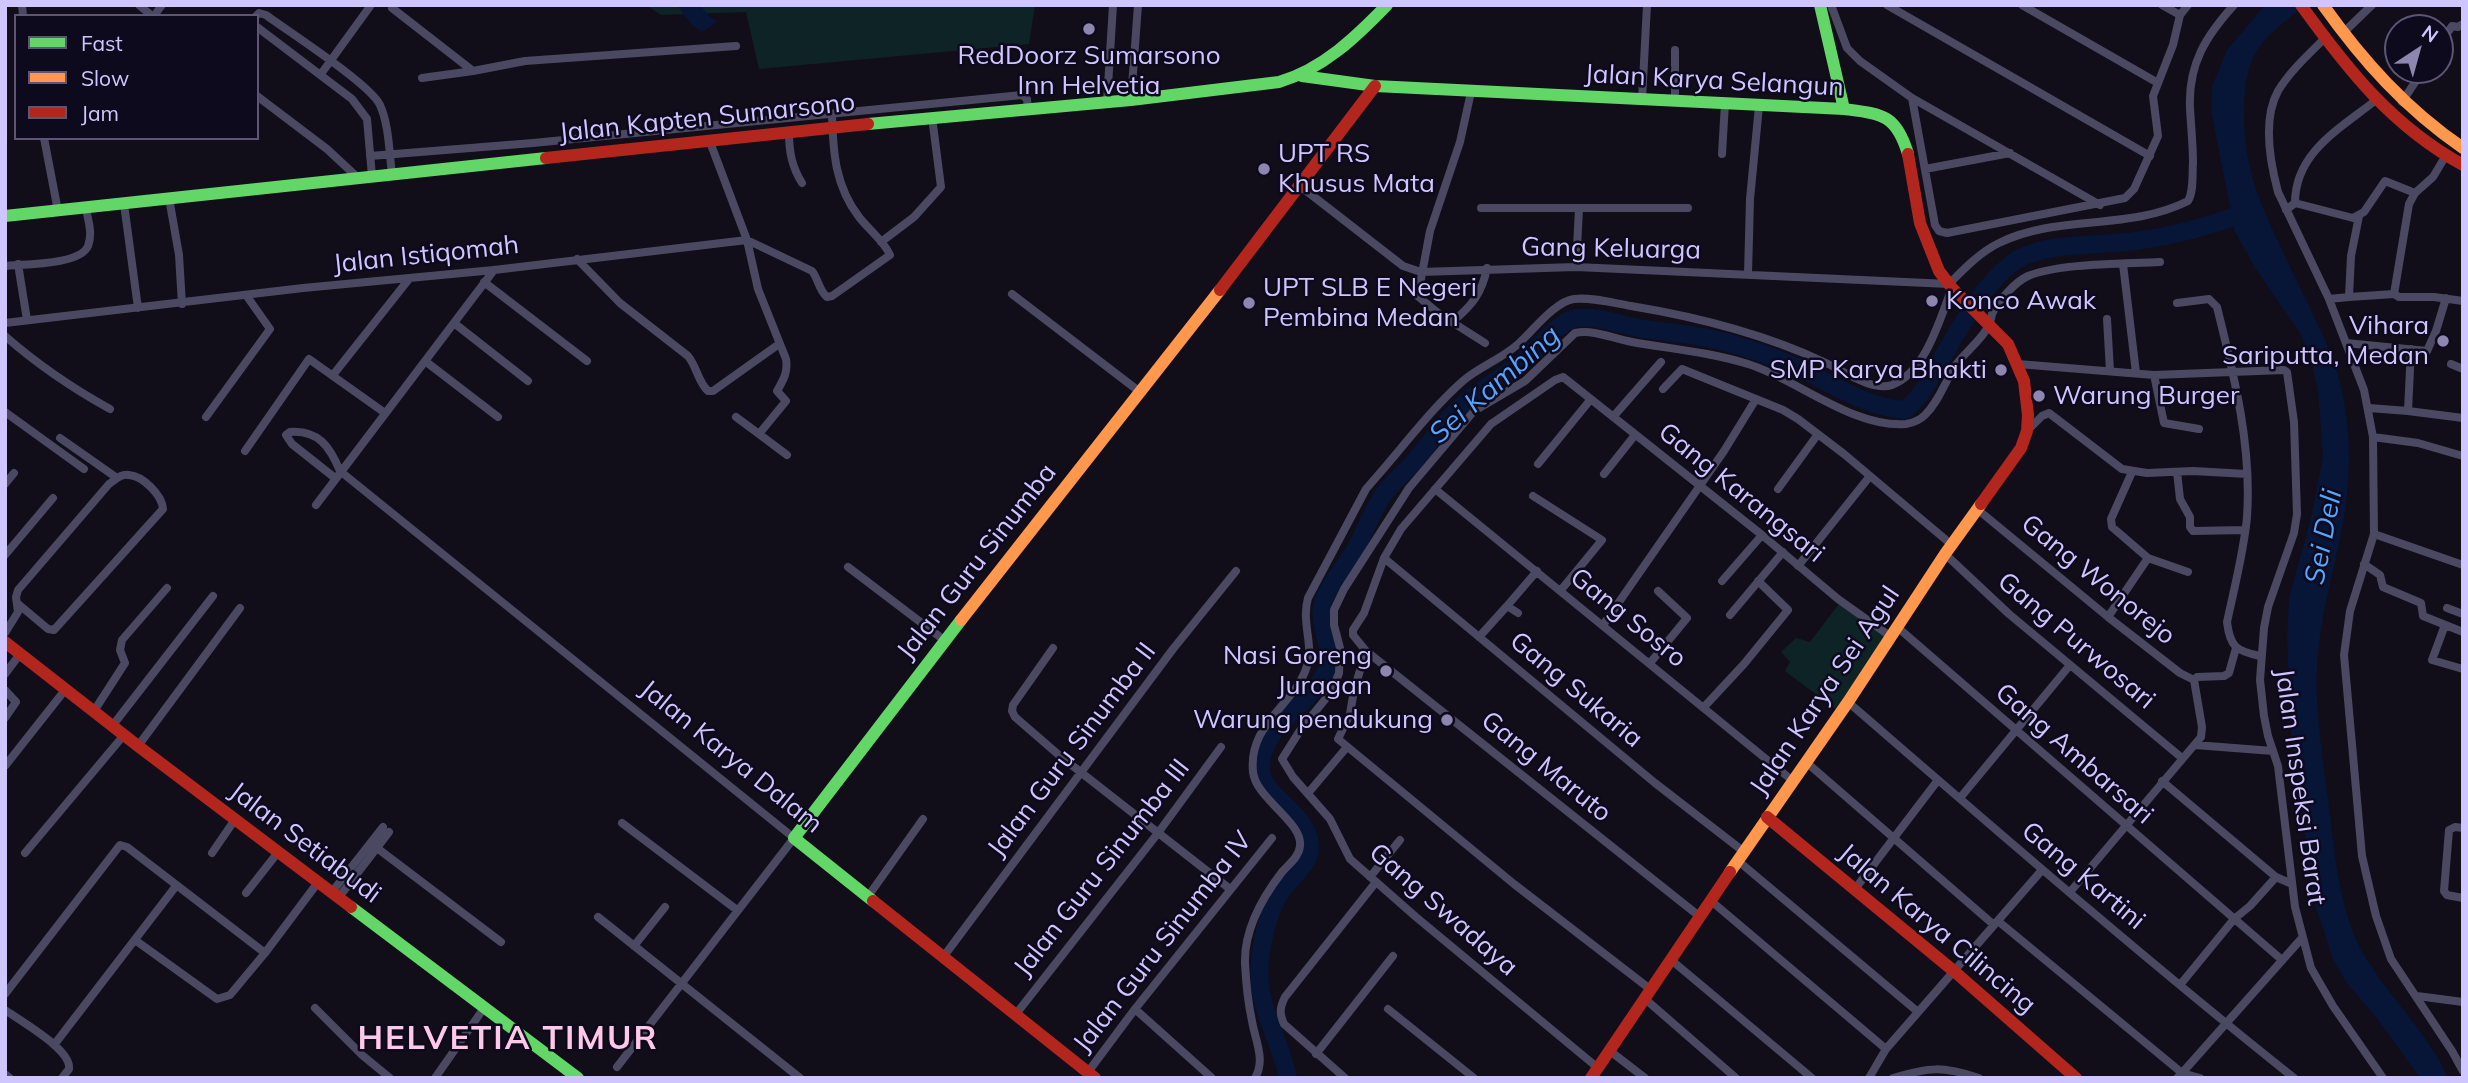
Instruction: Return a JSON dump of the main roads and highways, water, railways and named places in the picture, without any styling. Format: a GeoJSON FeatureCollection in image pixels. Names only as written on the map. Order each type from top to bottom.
{"type":"FeatureCollection","features":[{"type":"Feature","properties":{"kind":"main road","name":"Jalan Kapten Sumarsono"},"geometry":{"type":"LineString","coordinates":[[5,216],[789,133],[832,121],[934,113],[1028,111],[1279,82],[1302,76],[1333,54],[1387,5]]}},
{"type":"Feature","properties":{"kind":"main road"},"geometry":{"type":"LineString","coordinates":[[1820,5],[1844,109]]}},
{"type":"Feature","properties":{"kind":"main road"},"geometry":{"type":"LineString","coordinates":[[2301,5],[2375,100],[2418,138],[2445,157],[2463,165]]}},
{"type":"Feature","properties":{"kind":"main road"},"geometry":{"type":"LineString","coordinates":[[2323,5],[2402,102],[2422,120],[2463,148]]}},
{"type":"Feature","properties":{"kind":"main road","name":"Jalan Karya Selangun"},"geometry":{"type":"LineString","coordinates":[[1302,76],[1375,86],[1844,109],[1880,114],[1891,120],[1899,129],[1908,152],[1920,223],[1939,271],[1988,324]]}},
{"type":"Feature","properties":{"kind":"main road","name":"Jalan Guru Sinumba"},"geometry":{"type":"LineString","coordinates":[[794,838],[944,640],[1140,392],[1375,86]]}},
{"type":"Feature","properties":{"kind":"main road","name":"Jalan Karya Sei Agul"},"geometry":{"type":"LineString","coordinates":[[1594,1073],[1740,856],[1848,702],[1948,549],[2021,448],[2027,431],[2027,399],[2018,365],[2008,344],[1988,324]]}},
{"type":"Feature","properties":{"kind":"main road","name":"Jalan Setiabudi"},"geometry":{"type":"LineString","coordinates":[[5,642],[138,746],[578,1078]]}},
{"type":"Feature","properties":{"kind":"main road","name":"Jalan Karya Cilincing"},"geometry":{"type":"LineString","coordinates":[[1767,817],[1955,972],[2076,1078]]}},
{"type":"Feature","properties":{"kind":"main road","name":"Jalan Karya Dalam"},"geometry":{"type":"LineString","coordinates":[[794,838],[869,895],[1091,1075]]}},
{"type":"Feature","properties":{"kind":"water"},"geometry":{"type":"Polygon","coordinates":[[[677,5],[701,5],[717,22],[702,32],[692,25],[677,5]]]}},
{"type":"Feature","properties":{"kind":"water","name":"Sei Deli"},"geometry":{"type":"Polygon","coordinates":[[[2265,5],[2305,5],[2268,37],[2251,64],[2244,101],[2249,162],[2258,195],[2334,361],[2347,419],[2347,498],[2324,612],[2317,669],[2319,730],[2338,875],[2348,917],[2364,955],[2420,1031],[2448,1078],[2420,1078],[2379,1021],[2346,982],[2333,959],[2313,898],[2291,732],[2287,637],[2289,598],[2310,522],[2323,457],[2318,391],[2310,355],[2300,333],[2255,268],[2235,232],[2211,111],[2212,86],[2227,50],[2265,5]]]}},
{"type":"Feature","properties":{"kind":"waterway","name":"Sei Kambing"},"geometry":{"type":"LineString","coordinates":[[1288,1078],[1261,992],[1261,952],[1276,900],[1306,861],[1310,847],[1301,823],[1266,785],[1261,763],[1271,736],[1310,694],[1326,671],[1328,654],[1321,611],[1330,588],[1356,548],[1385,492],[1458,409],[1528,357],[1563,324],[1584,318],[1730,343],[1794,366],[1861,399],[1905,410],[1916,400],[1989,286],[2011,264],[2023,257],[2054,248],[2164,236],[2245,213]]}},
{"type":"Feature","properties":{"kind":"place","name":"RedDoorz Sumarsono Inn Helvetia"},"geometry":{"type":"Point","coordinates":[1089,29]}},
{"type":"Feature","properties":{"kind":"place","name":"UPT RS Khusus Mata"},"geometry":{"type":"Point","coordinates":[1264,169]}},
{"type":"Feature","properties":{"kind":"place","name":"Konco Awak"},"geometry":{"type":"Point","coordinates":[1932,301]}},
{"type":"Feature","properties":{"kind":"place","name":"UPT SLB E Negeri Pembina Medan"},"geometry":{"type":"Point","coordinates":[1249,303]}},
{"type":"Feature","properties":{"kind":"place","name":"Vihara Sariputta, Medan"},"geometry":{"type":"Point","coordinates":[2443,341]}},
{"type":"Feature","properties":{"kind":"place","name":"SMP Karya Bhakti"},"geometry":{"type":"Point","coordinates":[2001,370]}},
{"type":"Feature","properties":{"kind":"place","name":"Warung Burger"},"geometry":{"type":"Point","coordinates":[2039,396]}},
{"type":"Feature","properties":{"kind":"place","name":"Nasi Goreng Juragan"},"geometry":{"type":"Point","coordinates":[1386,671]}},
{"type":"Feature","properties":{"kind":"place","name":"Warung pendukung"},"geometry":{"type":"Point","coordinates":[1447,720]}},
{"type":"Feature","properties":{"kind":"district","name":"HELVETIA TIMUR"},"geometry":{"type":"Point","coordinates":[508,1039]}}]}
